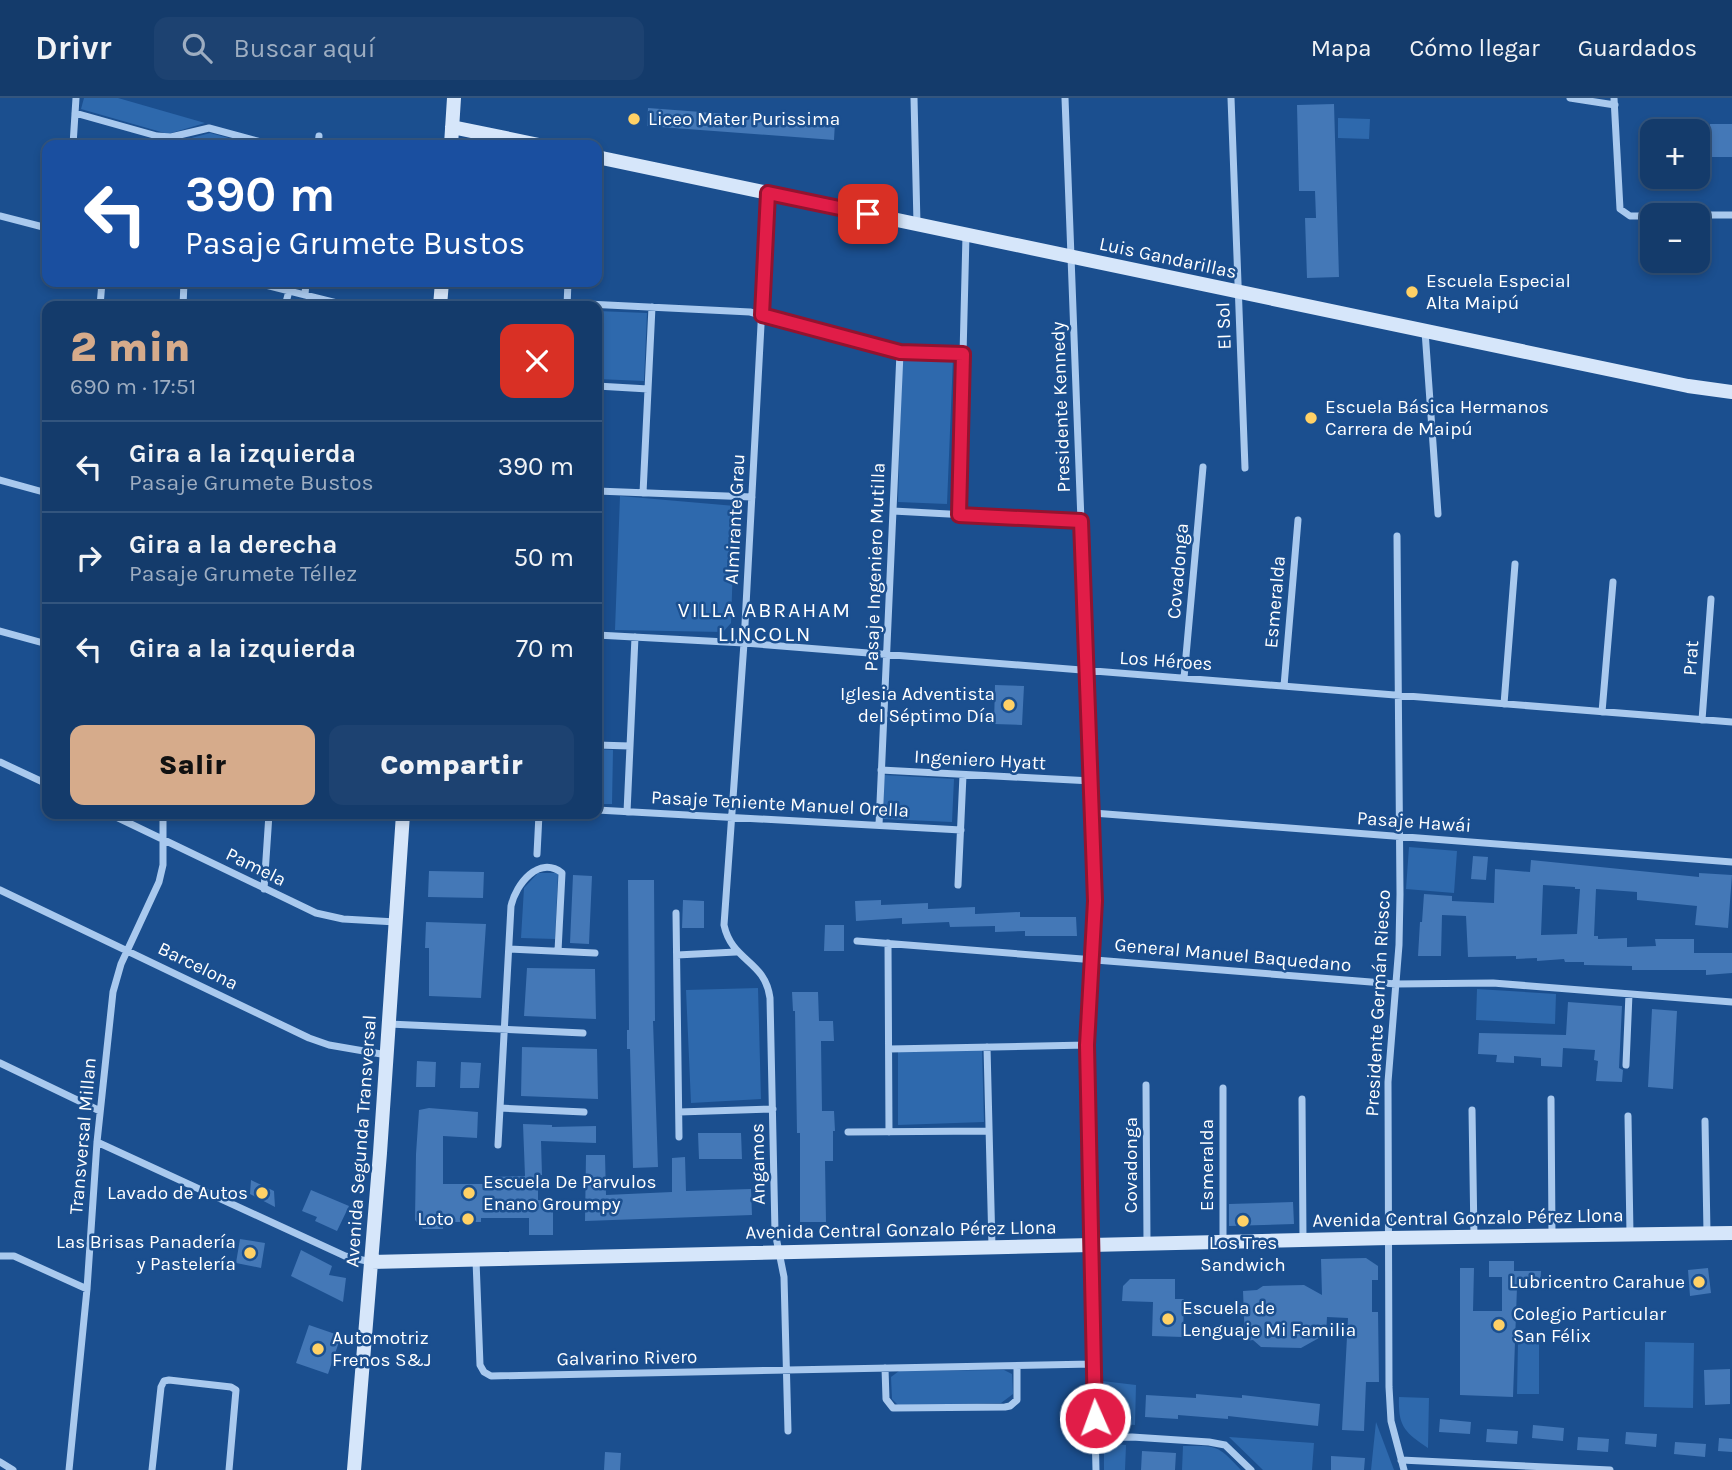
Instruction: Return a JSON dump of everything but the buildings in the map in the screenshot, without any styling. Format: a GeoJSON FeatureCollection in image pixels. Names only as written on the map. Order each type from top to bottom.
{"type":"FeatureCollection","features":[{"type":"Feature","properties":{"kind":"street"},"geometry":{"type":"LineString","coordinates":[[73,140],[76,98]]}},
{"type":"Feature","properties":{"kind":"street"},"geometry":{"type":"LineString","coordinates":[[451,140],[454,98]]}},
{"type":"Feature","properties":{"kind":"street"},"geometry":{"type":"LineString","coordinates":[[914,98],[917,225]]}},
{"type":"Feature","properties":{"kind":"street","name":"Presidente Kennedy"},"geometry":{"type":"LineString","coordinates":[[1065,98],[1095,901],[1087,1045],[1096,1470]]}},
{"type":"Feature","properties":{"kind":"street","name":"El Sol"},"geometry":{"type":"LineString","coordinates":[[1231,98],[1245,468]]}},
{"type":"Feature","properties":{"kind":"street"},"geometry":{"type":"LineString","coordinates":[[1570,98],[1615,101],[1618,205],[1622,212],[1630,216],[1640,216]]}},
{"type":"Feature","properties":{"kind":"street"},"geometry":{"type":"LineString","coordinates":[[75,113],[157,136],[209,128],[253,140]]}},
{"type":"Feature","properties":{"kind":"street"},"geometry":{"type":"LineString","coordinates":[[452,127],[515,140]]}},
{"type":"Feature","properties":{"kind":"street"},"geometry":{"type":"LineString","coordinates":[[319,136],[319,140]]}},
{"type":"Feature","properties":{"kind":"street","name":"Luis Gandarillas"},"geometry":{"type":"LineString","coordinates":[[602,158],[1698,388],[1732,392]]}},
{"type":"Feature","properties":{"kind":"street","name":"Almirante Grau"},"geometry":{"type":"LineString","coordinates":[[736,952],[726,935],[724,925],[744,643],[768,193]]}},
{"type":"Feature","properties":{"kind":"street"},"geometry":{"type":"LineString","coordinates":[[1710,215],[1732,215]]}},
{"type":"Feature","properties":{"kind":"street"},"geometry":{"type":"LineString","coordinates":[[0,216],[42,227]]}},
{"type":"Feature","properties":{"kind":"street"},"geometry":{"type":"LineString","coordinates":[[959,515],[966,235]]}},
{"type":"Feature","properties":{"kind":"street"},"geometry":{"type":"LineString","coordinates":[[273,287],[329,301]]}},
{"type":"Feature","properties":{"kind":"street"},"geometry":{"type":"LineString","coordinates":[[305,295],[306,287]]}},
{"type":"Feature","properties":{"kind":"street"},"geometry":{"type":"LineString","coordinates":[[286,301],[289,291]]}},
{"type":"Feature","properties":{"kind":"street"},"geometry":{"type":"LineString","coordinates":[[602,305],[736,311],[762,315],[900,352],[963,354]]}},
{"type":"Feature","properties":{"kind":"street"},"geometry":{"type":"LineString","coordinates":[[643,493],[652,307]]}},
{"type":"Feature","properties":{"kind":"street"},"geometry":{"type":"LineString","coordinates":[[1425,331],[1438,514]]}},
{"type":"Feature","properties":{"kind":"street","name":"Pasaje Ingeniero Mutilla"},"geometry":{"type":"LineString","coordinates":[[879,825],[900,352]]}},
{"type":"Feature","properties":{"kind":"street"},"geometry":{"type":"LineString","coordinates":[[602,386],[648,389]]}},
{"type":"Feature","properties":{"kind":"street","name":"Covadonga"},"geometry":{"type":"LineString","coordinates":[[1184,678],[1203,467]]}},
{"type":"Feature","properties":{"kind":"street"},"geometry":{"type":"LineString","coordinates":[[0,480],[42,492]]}},
{"type":"Feature","properties":{"kind":"street"},"geometry":{"type":"LineString","coordinates":[[602,491],[752,497]]}},
{"type":"Feature","properties":{"kind":"street"},"geometry":{"type":"LineString","coordinates":[[893,511],[1081,521]]}},
{"type":"Feature","properties":{"kind":"street","name":"Esmeralda"},"geometry":{"type":"LineString","coordinates":[[1284,686],[1298,520]]}},
{"type":"Feature","properties":{"kind":"street","name":"Presidente Germán Riesco"},"geometry":{"type":"LineString","coordinates":[[1397,536],[1399,945],[1388,1082],[1389,1405],[1404,1470]]}},
{"type":"Feature","properties":{"kind":"street"},"geometry":{"type":"LineString","coordinates":[[1504,704],[1516,564]]}},
{"type":"Feature","properties":{"kind":"street"},"geometry":{"type":"LineString","coordinates":[[1602,712],[1613,582]]}},
{"type":"Feature","properties":{"kind":"street","name":"Prat"},"geometry":{"type":"LineString","coordinates":[[1702,720],[1711,600]]}},
{"type":"Feature","properties":{"kind":"street"},"geometry":{"type":"LineString","coordinates":[[0,631],[42,643]]}},
{"type":"Feature","properties":{"kind":"street","name":"Los Héroes"},"geometry":{"type":"LineString","coordinates":[[602,635],[744,643],[1732,722]]}},
{"type":"Feature","properties":{"kind":"street"},"geometry":{"type":"LineString","coordinates":[[627,812],[635,637]]}},
{"type":"Feature","properties":{"kind":"street"},"geometry":{"type":"LineString","coordinates":[[602,744],[630,746]]}},
{"type":"Feature","properties":{"kind":"street"},"geometry":{"type":"LineString","coordinates":[[0,762],[42,782]]}},
{"type":"Feature","properties":{"kind":"street","name":"Ingeniero Hyatt"},"geometry":{"type":"LineString","coordinates":[[881,770],[1092,781]]}},
{"type":"Feature","properties":{"kind":"street"},"geometry":{"type":"LineString","coordinates":[[958,885],[963,775]]}},
{"type":"Feature","properties":{"kind":"street","name":"Pasaje Teniente Manuel Orella"},"geometry":{"type":"LineString","coordinates":[[602,810],[961,830]]}},
{"type":"Feature","properties":{"kind":"street","name":"Pasaje Hawái"},"geometry":{"type":"LineString","coordinates":[[1093,813],[1732,862]]}},
{"type":"Feature","properties":{"kind":"street","name":"Pamela"},"geometry":{"type":"LineString","coordinates":[[121,819],[325,916],[396,922]]}},
{"type":"Feature","properties":{"kind":"street","name":"Transversal Millan"},"geometry":{"type":"LineString","coordinates":[[69,1470],[87,1289],[97,1142],[113,992],[127,949],[159,882],[163,864],[163,819]]}},
{"type":"Feature","properties":{"kind":"street"},"geometry":{"type":"LineString","coordinates":[[264,888],[269,819]]}},
{"type":"Feature","properties":{"kind":"street","name":"Avenida Segunda Transversal"},"geometry":{"type":"LineString","coordinates":[[354,1470],[388,1055],[404,819]]}},
{"type":"Feature","properties":{"kind":"street"},"geometry":{"type":"LineString","coordinates":[[537,854],[539,819]]}},
{"type":"Feature","properties":{"kind":"street"},"geometry":{"type":"LineString","coordinates":[[498,1145],[513,896],[532,871],[539,868],[562,873],[558,951]]}},
{"type":"Feature","properties":{"kind":"street","name":"Barcelona"},"geometry":{"type":"LineString","coordinates":[[0,890],[309,1038],[329,1045],[388,1055]]}},
{"type":"Feature","properties":{"kind":"street"},"geometry":{"type":"LineString","coordinates":[[676,913],[679,1138]]}},
{"type":"Feature","properties":{"kind":"street","name":"General Manuel Baquedano"},"geometry":{"type":"LineString","coordinates":[[857,940],[1396,984],[1474,982],[1732,1002]]}},
{"type":"Feature","properties":{"kind":"street"},"geometry":{"type":"LineString","coordinates":[[888,943],[889,1132]]}},
{"type":"Feature","properties":{"kind":"street"},"geometry":{"type":"LineString","coordinates":[[509,949],[595,953]]}},
{"type":"Feature","properties":{"kind":"street"},"geometry":{"type":"LineString","coordinates":[[677,955],[736,952]]}},
{"type":"Feature","properties":{"kind":"street","name":"Angamos"},"geometry":{"type":"LineString","coordinates":[[736,952],[757,968],[769,989],[775,1232],[784,1278],[788,1431]]}},
{"type":"Feature","properties":{"kind":"street"},"geometry":{"type":"LineString","coordinates":[[1626,1065],[1629,994]]}},
{"type":"Feature","properties":{"kind":"street"},"geometry":{"type":"LineString","coordinates":[[389,1024],[583,1033]]}},
{"type":"Feature","properties":{"kind":"street"},"geometry":{"type":"LineString","coordinates":[[889,1049],[1087,1045]]}},
{"type":"Feature","properties":{"kind":"street"},"geometry":{"type":"LineString","coordinates":[[987,1047],[992,1247]]}},
{"type":"Feature","properties":{"kind":"street"},"geometry":{"type":"LineString","coordinates":[[0,1063],[100,1111]]}},
{"type":"Feature","properties":{"kind":"street","name":"Covadonga"},"geometry":{"type":"LineString","coordinates":[[1146,1085],[1147,1244]]}},
{"type":"Feature","properties":{"kind":"street","name":"Esmeralda"},"geometry":{"type":"LineString","coordinates":[[1223,1088],[1223,1242]]}},
{"type":"Feature","properties":{"kind":"street"},"geometry":{"type":"LineString","coordinates":[[1302,1099],[1303,1240]]}},
{"type":"Feature","properties":{"kind":"street"},"geometry":{"type":"LineString","coordinates":[[1551,1099],[1552,1236]]}},
{"type":"Feature","properties":{"kind":"street"},"geometry":{"type":"LineString","coordinates":[[500,1108],[584,1112]]}},
{"type":"Feature","properties":{"kind":"street"},"geometry":{"type":"LineString","coordinates":[[679,1112],[773,1109]]}},
{"type":"Feature","properties":{"kind":"street"},"geometry":{"type":"LineString","coordinates":[[1472,1110],[1474,1237]]}},
{"type":"Feature","properties":{"kind":"street"},"geometry":{"type":"LineString","coordinates":[[1628,1116],[1630,1235]]}},
{"type":"Feature","properties":{"kind":"street"},"geometry":{"type":"LineString","coordinates":[[1705,1121],[1707,1233]]}},
{"type":"Feature","properties":{"kind":"street"},"geometry":{"type":"LineString","coordinates":[[848,1132],[989,1131]]}},
{"type":"Feature","properties":{"kind":"street","name":"Avenida Central Gonzalo Pérez Llona"},"geometry":{"type":"LineString","coordinates":[[97,1142],[345,1256],[371,1262],[1389,1238],[1732,1233]]}},
{"type":"Feature","properties":{"kind":"street"},"geometry":{"type":"LineString","coordinates":[[0,1256],[10,1255],[87,1289]]}},
{"type":"Feature","properties":{"kind":"street","name":"Galvarino Rivero"},"geometry":{"type":"LineString","coordinates":[[477,1259],[480,1365],[487,1375],[1093,1364]]}},
{"type":"Feature","properties":{"kind":"street"},"geometry":{"type":"LineString","coordinates":[[885,1368],[886,1399],[893,1408],[1005,1407],[1017,1400],[1017,1366]]}},
{"type":"Feature","properties":{"kind":"street"},"geometry":{"type":"LineString","coordinates":[[152,1470],[162,1384],[169,1380],[235,1388],[229,1470]]}},
{"type":"Feature","properties":{"kind":"street"},"geometry":{"type":"LineString","coordinates":[[1096,1438],[1209,1441],[1225,1445],[1251,1470]]}},
{"type":"Feature","properties":{"kind":"street"},"geometry":{"type":"LineString","coordinates":[[1401,1460],[1610,1470]]}},
{"type":"Feature","properties":{"kind":"street"},"geometry":{"type":"LineString","coordinates":[[0,1462],[13,1470]]}},
{"type":"Feature","properties":{"kind":"shaded area"},"geometry":{"type":"Polygon","coordinates":[[[84,98],[118,98],[205,123],[168,134],[81,109],[84,98]]]}},
{"type":"Feature","properties":{"kind":"shaded area"},"geometry":{"type":"Polygon","coordinates":[[[1338,118],[1370,119],[1369,139],[1338,138],[1338,118]]]}},
{"type":"Feature","properties":{"kind":"shaded area"},"geometry":{"type":"Polygon","coordinates":[[[210,133],[236,140],[184,140],[210,133]]]}},
{"type":"Feature","properties":{"kind":"shaded area"},"geometry":{"type":"Polygon","coordinates":[[[602,311],[647,313],[644,381],[602,379],[602,311]]]}},
{"type":"Feature","properties":{"kind":"shaded area"},"geometry":{"type":"Polygon","coordinates":[[[953,358],[947,504],[898,502],[902,359],[953,358]]]}},
{"type":"Feature","properties":{"kind":"shaded area"},"geometry":{"type":"Polygon","coordinates":[[[620,496],[735,506],[731,623],[723,632],[615,630],[620,496]]]}},
{"type":"Feature","properties":{"kind":"shaded area"},"geometry":{"type":"Polygon","coordinates":[[[602,749],[613,750],[612,804],[602,804],[602,749]]]}},
{"type":"Feature","properties":{"kind":"shaded area"},"geometry":{"type":"Polygon","coordinates":[[[884,775],[954,779],[952,822],[883,819],[884,775]]]}},
{"type":"Feature","properties":{"kind":"shaded area"},"geometry":{"type":"Polygon","coordinates":[[[1409,847],[1457,851],[1454,893],[1406,889],[1409,847]]]}},
{"type":"Feature","properties":{"kind":"shaded area"},"geometry":{"type":"Polygon","coordinates":[[[538,873],[558,873],[555,939],[521,938],[524,888],[538,873]]]}},
{"type":"Feature","properties":{"kind":"shaded area"},"geometry":{"type":"Polygon","coordinates":[[[758,988],[761,1099],[691,1103],[686,990],[758,988]]]}},
{"type":"Feature","properties":{"kind":"shaded area"},"geometry":{"type":"Polygon","coordinates":[[[1477,989],[1556,994],[1555,1024],[1476,1020],[1477,989]]]}},
{"type":"Feature","properties":{"kind":"shaded area"},"geometry":{"type":"Polygon","coordinates":[[[982,1050],[984,1122],[898,1125],[898,1052],[982,1050]]]}},
{"type":"Feature","properties":{"kind":"shaded area"},"geometry":{"type":"Polygon","coordinates":[[[1518,1342],[1539,1342],[1539,1394],[1517,1394],[1518,1342]]]}},
{"type":"Feature","properties":{"kind":"shaded area"},"geometry":{"type":"Polygon","coordinates":[[[1645,1342],[1694,1343],[1693,1408],[1644,1407],[1645,1342]]]}},
{"type":"Feature","properties":{"kind":"shaded area"},"geometry":{"type":"Polygon","coordinates":[[[1004,1370],[1012,1374],[1013,1394],[1001,1403],[898,1405],[892,1399],[891,1377],[899,1371],[1004,1370]]]}},
{"type":"Feature","properties":{"kind":"shaded area"},"geometry":{"type":"Polygon","coordinates":[[[1102,1381],[1136,1385],[1135,1425],[1110,1423],[1104,1417],[1102,1381]]]}},
{"type":"Feature","properties":{"kind":"shaded area"},"geometry":{"type":"Polygon","coordinates":[[[1399,1397],[1429,1398],[1428,1448],[1413,1437],[1401,1422],[1399,1397]]]}},
{"type":"Feature","properties":{"kind":"shaded area"},"geometry":{"type":"Polygon","coordinates":[[[1376,1422],[1394,1470],[1371,1470],[1376,1422]]]}},
{"type":"Feature","properties":{"kind":"shaded area"},"geometry":{"type":"Polygon","coordinates":[[[1229,1437],[1314,1443],[1312,1470],[1263,1470],[1229,1437]]]}},
{"type":"Feature","properties":{"kind":"shaded area"},"geometry":{"type":"Polygon","coordinates":[[[1106,1443],[1126,1445],[1125,1470],[1104,1470],[1106,1443]]]}},
{"type":"Feature","properties":{"kind":"shaded area"},"geometry":{"type":"Polygon","coordinates":[[[1183,1446],[1216,1448],[1241,1470],[1182,1470],[1183,1446]]]}},
{"type":"Feature","properties":{"kind":"place","name":"Liceo Mater Purissima"},"geometry":{"type":"Point","coordinates":[634,119]}},
{"type":"Feature","properties":{"kind":"place","name":"Escuela Especial Alta Maipú"},"geometry":{"type":"Point","coordinates":[1412,292]}},
{"type":"Feature","properties":{"kind":"place","name":"Escuela Básica Hermanos Carrera de Maipú"},"geometry":{"type":"Point","coordinates":[1311,418]}},
{"type":"Feature","properties":{"kind":"place","name":"Iglesia Adventista del Séptimo Día"},"geometry":{"type":"Point","coordinates":[1009,705]}},
{"type":"Feature","properties":{"kind":"place","name":"Lavado de Autos"},"geometry":{"type":"Point","coordinates":[262,1193]}},
{"type":"Feature","properties":{"kind":"place","name":"Escuela De Parvulos Enano Groumpy"},"geometry":{"type":"Point","coordinates":[469,1193]}},
{"type":"Feature","properties":{"kind":"place","name":"Loto"},"geometry":{"type":"Point","coordinates":[468,1219]}},
{"type":"Feature","properties":{"kind":"place","name":"Los Tres Sandwich"},"geometry":{"type":"Point","coordinates":[1243,1221]}},
{"type":"Feature","properties":{"kind":"place","name":"Las Brisas Panadería y Pastelería"},"geometry":{"type":"Point","coordinates":[250,1253]}},
{"type":"Feature","properties":{"kind":"place","name":"Lubricentro Carahue"},"geometry":{"type":"Point","coordinates":[1699,1282]}},
{"type":"Feature","properties":{"kind":"place","name":"Escuela de Lenguaje Mi Familia"},"geometry":{"type":"Point","coordinates":[1168,1319]}},
{"type":"Feature","properties":{"kind":"place","name":"Colegio Particular San Félix"},"geometry":{"type":"Point","coordinates":[1499,1325]}},
{"type":"Feature","properties":{"kind":"place","name":"Automotriz Frenos S&J"},"geometry":{"type":"Point","coordinates":[318,1349]}},
{"type":"Feature","properties":{"kind":"district","name":"VILLA ABRAHAM LINCOLN"},"geometry":{"type":"Point","coordinates":[765,622]}},
{"type":"Feature","properties":{"kind":"route"},"geometry":{"type":"LineString","coordinates":[[868,214],[768,193],[762,315],[900,352],[963,354],[959,515],[1081,521],[1095,901],[1087,1045],[1095,1418]]}}]}
